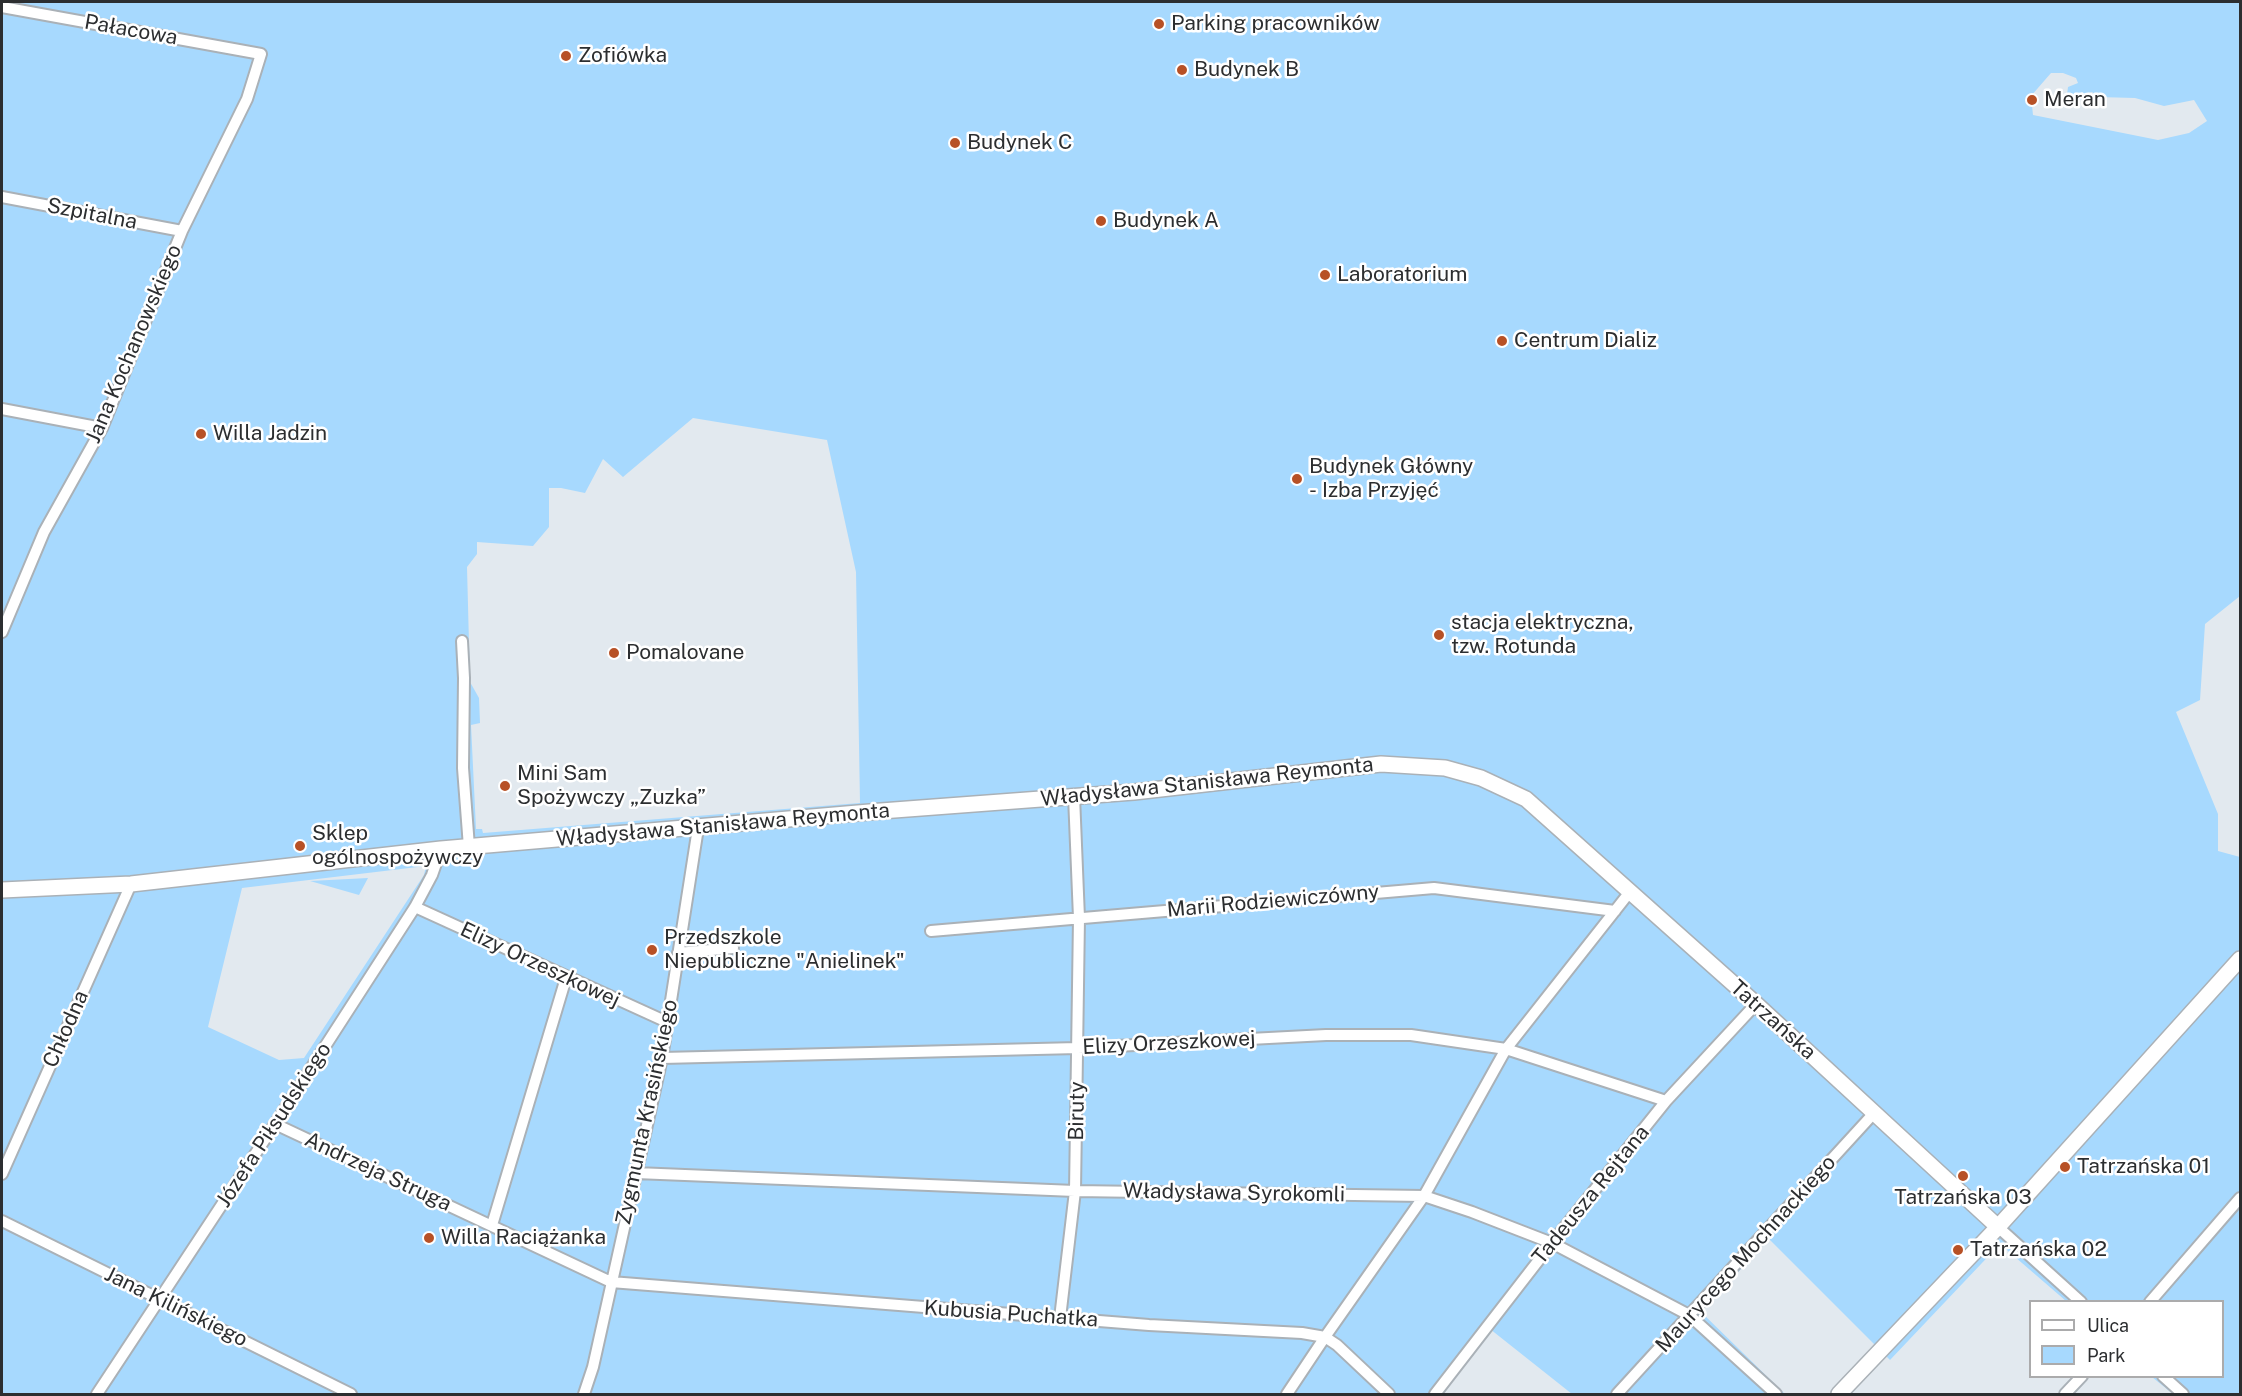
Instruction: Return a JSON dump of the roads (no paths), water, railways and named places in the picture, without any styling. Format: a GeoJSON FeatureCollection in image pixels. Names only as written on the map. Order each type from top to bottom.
{"type":"FeatureCollection","features":[{"type":"Feature","properties":{"kind":"street","name":"Pałacowa"},"geometry":{"type":"LineString","coordinates":[[2,7],[261,54]]}},
{"type":"Feature","properties":{"kind":"street","name":"Jana Kochanowskiego"},"geometry":{"type":"LineString","coordinates":[[2,632],[44,532],[102,428],[182,231],[247,99],[261,54]]}},
{"type":"Feature","properties":{"kind":"street","name":"Szpitalna"},"geometry":{"type":"LineString","coordinates":[[2,197],[182,231]]}},
{"type":"Feature","properties":{"kind":"street"},"geometry":{"type":"LineString","coordinates":[[2,409],[102,428]]}},
{"type":"Feature","properties":{"kind":"street"},"geometry":{"type":"LineString","coordinates":[[462,640],[463,768],[469,847]]}},
{"type":"Feature","properties":{"kind":"street","name":"Władysława Stanisława Reymonta"},"geometry":{"type":"LineString","coordinates":[[2,890],[131,884],[441,849],[1134,792],[1381,765],[1445,768]]}},
{"type":"Feature","properties":{"kind":"street","name":"Tatrzańska"},"geometry":{"type":"LineString","coordinates":[[1445,768],[1481,778],[1526,800],[1756,1004],[2079,1300]]}},
{"type":"Feature","properties":{"kind":"street","name":"Biruty"},"geometry":{"type":"LineString","coordinates":[[1060,1318],[1075,1191],[1078,918],[1074,796]]}},
{"type":"Feature","properties":{"kind":"street","name":"Zygmunta Krasińskiego"},"geometry":{"type":"LineString","coordinates":[[584,1395],[593,1367],[662,1058],[698,828]]}},
{"type":"Feature","properties":{"kind":"street","name":"Józefa Piłsudskiego"},"geometry":{"type":"LineString","coordinates":[[97,1395],[415,907],[432,875],[441,849]]}},
{"type":"Feature","properties":{"kind":"street","name":"Chłodna"},"geometry":{"type":"LineString","coordinates":[[2,1174],[131,884]]}},
{"type":"Feature","properties":{"kind":"street","name":"Marii Rodziewiczówny"},"geometry":{"type":"LineString","coordinates":[[931,931],[1434,888],[1615,910]]}},
{"type":"Feature","properties":{"kind":"street"},"geometry":{"type":"LineString","coordinates":[[1287,1395],[1424,1196],[1506,1049],[1629,893]]}},
{"type":"Feature","properties":{"kind":"street","name":"Elizy Orzeszkowej"},"geometry":{"type":"LineString","coordinates":[[415,907],[667,1022]]}},
{"type":"Feature","properties":{"kind":"street"},"geometry":{"type":"LineString","coordinates":[[678,953],[733,948]]}},
{"type":"Feature","properties":{"kind":"street"},"geometry":{"type":"LineString","coordinates":[[1839,1395],[1998,1227],[2241,959]]}},
{"type":"Feature","properties":{"kind":"street"},"geometry":{"type":"LineString","coordinates":[[492,1225],[567,978]]}},
{"type":"Feature","properties":{"kind":"street","name":"Tadeusza Rejtana"},"geometry":{"type":"LineString","coordinates":[[1435,1395],[1552,1243],[1666,1101],[1756,1004]]}},
{"type":"Feature","properties":{"kind":"street","name":"Elizy Orzeszkowej"},"geometry":{"type":"LineString","coordinates":[[662,1058],[1078,1048],[1326,1035],[1412,1035],[1506,1049],[1666,1101]]}},
{"type":"Feature","properties":{"kind":"street","name":"Maurycego Mochnackiego"},"geometry":{"type":"LineString","coordinates":[[1617,1395],[1874,1113]]}},
{"type":"Feature","properties":{"kind":"street","name":"Andrzeja Struga"},"geometry":{"type":"LineString","coordinates":[[275,1124],[611,1282]]}},
{"type":"Feature","properties":{"kind":"street","name":"Władysława Syrokomli"},"geometry":{"type":"LineString","coordinates":[[636,1173],[1075,1191],[1424,1196],[1552,1243],[1689,1315],[1776,1395]]}},
{"type":"Feature","properties":{"kind":"street"},"geometry":{"type":"LineString","coordinates":[[2152,1300],[2241,1198]]}},
{"type":"Feature","properties":{"kind":"street","name":"Jana Kilińskiego"},"geometry":{"type":"LineString","coordinates":[[2,1221],[351,1395]]}},
{"type":"Feature","properties":{"kind":"street","name":"Kubusia Puchatka"},"geometry":{"type":"LineString","coordinates":[[611,1282],[1060,1318],[1302,1333],[1325,1337],[1338,1345],[1389,1395]]}},
{"type":"Feature","properties":{"kind":"street"},"geometry":{"type":"LineString","coordinates":[[2065,1395],[2081,1378]]}},
{"type":"Feature","properties":{"kind":"street"},"geometry":{"type":"LineString","coordinates":[[2164,1378],[2182,1395]]}},
{"type":"Feature","properties":{"kind":"place","name":"Parking pracowników"},"geometry":{"type":"Point","coordinates":[1159,24]}},
{"type":"Feature","properties":{"kind":"place","name":"Zofiówka"},"geometry":{"type":"Point","coordinates":[566,56]}},
{"type":"Feature","properties":{"kind":"place","name":"Budynek B"},"geometry":{"type":"Point","coordinates":[1182,70]}},
{"type":"Feature","properties":{"kind":"place","name":"Meran"},"geometry":{"type":"Point","coordinates":[2032,100]}},
{"type":"Feature","properties":{"kind":"place","name":"Budynek C"},"geometry":{"type":"Point","coordinates":[955,143]}},
{"type":"Feature","properties":{"kind":"place","name":"Budynek A"},"geometry":{"type":"Point","coordinates":[1101,221]}},
{"type":"Feature","properties":{"kind":"place","name":"Laboratorium"},"geometry":{"type":"Point","coordinates":[1325,275]}},
{"type":"Feature","properties":{"kind":"place","name":"Centrum Dializ"},"geometry":{"type":"Point","coordinates":[1502,341]}},
{"type":"Feature","properties":{"kind":"place","name":"Willa Jadzin"},"geometry":{"type":"Point","coordinates":[201,434]}},
{"type":"Feature","properties":{"kind":"place","name":"Budynek Główny - Izba Przyjęć"},"geometry":{"type":"Point","coordinates":[1297,479]}},
{"type":"Feature","properties":{"kind":"place","name":"stacja elektryczna, tzw. Rotunda"},"geometry":{"type":"Point","coordinates":[1439,635]}},
{"type":"Feature","properties":{"kind":"place","name":"Pomalovane"},"geometry":{"type":"Point","coordinates":[614,653]}},
{"type":"Feature","properties":{"kind":"place","name":"Mini Sam Spożywczy „Zuzka”"},"geometry":{"type":"Point","coordinates":[505,786]}},
{"type":"Feature","properties":{"kind":"place","name":"Sklep ogólnospożywczy"},"geometry":{"type":"Point","coordinates":[300,846]}},
{"type":"Feature","properties":{"kind":"place","name":"Przedszkole Niepubliczne \"Anielinek\""},"geometry":{"type":"Point","coordinates":[652,950]}},
{"type":"Feature","properties":{"kind":"place","name":"Tatrzańska 01"},"geometry":{"type":"Point","coordinates":[2065,1167]}},
{"type":"Feature","properties":{"kind":"place","name":"Tatrzańska 03"},"geometry":{"type":"Point","coordinates":[1963,1176]}},
{"type":"Feature","properties":{"kind":"place","name":"Willa Raciążanka"},"geometry":{"type":"Point","coordinates":[429,1238]}},
{"type":"Feature","properties":{"kind":"place","name":"Tatrzańska 02"},"geometry":{"type":"Point","coordinates":[1958,1250]}}]}
